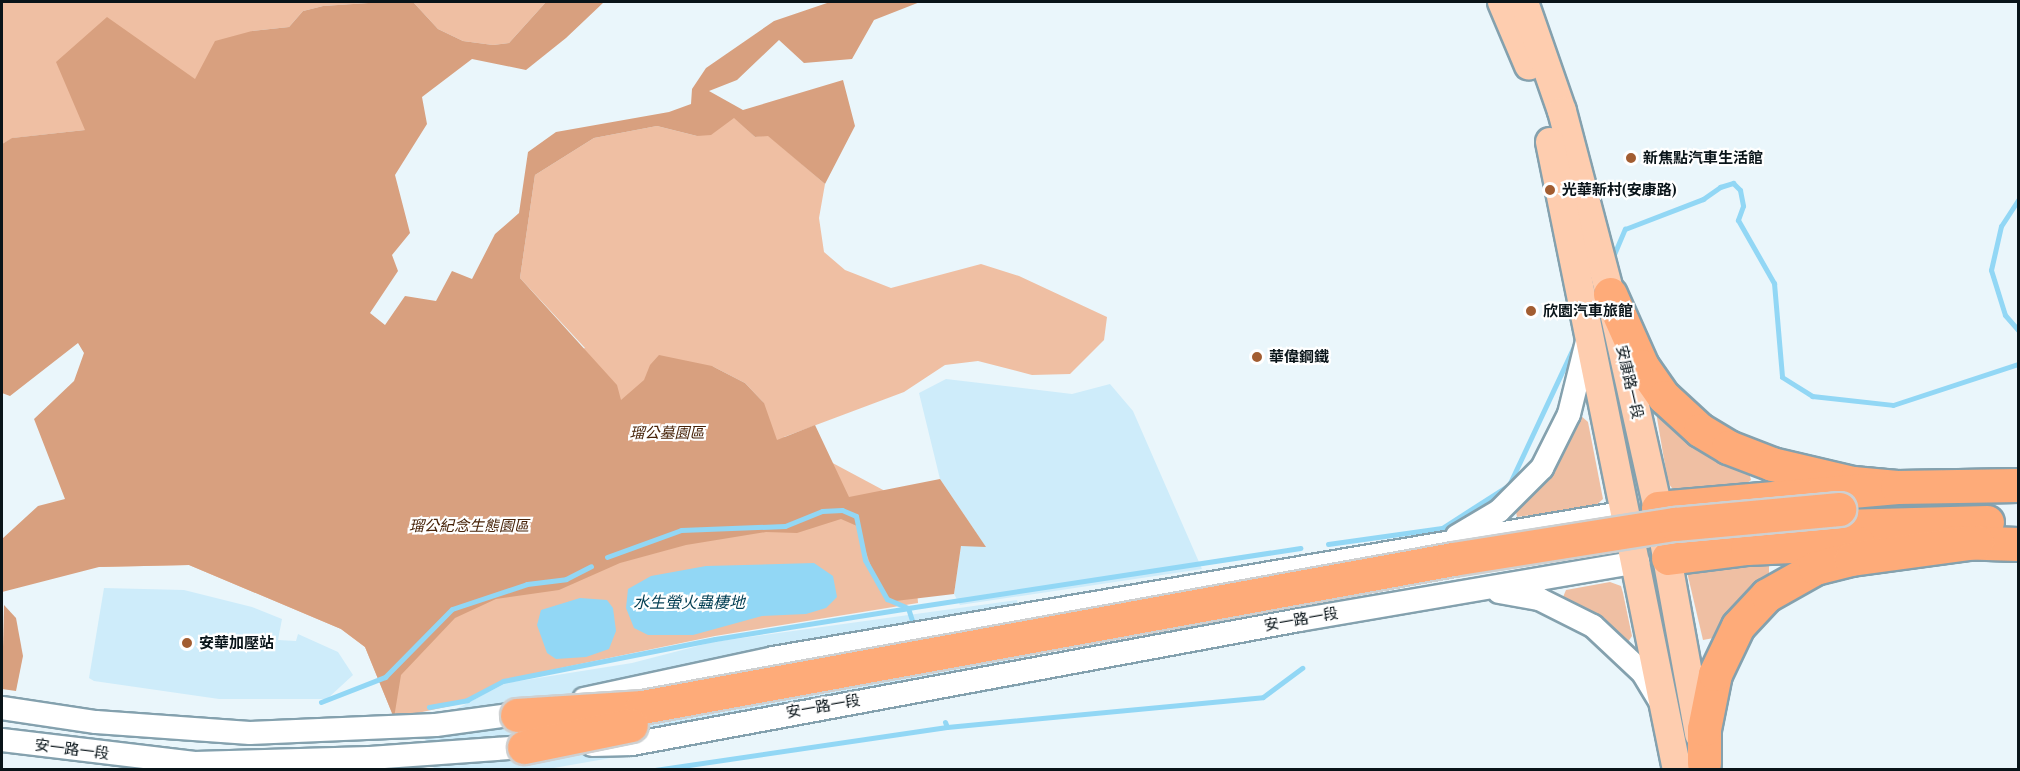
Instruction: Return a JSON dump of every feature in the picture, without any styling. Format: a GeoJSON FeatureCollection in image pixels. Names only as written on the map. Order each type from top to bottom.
{"type":"FeatureCollection","features":[{"type":"Feature","properties":{"kind":"highway"},"geometry":{"type":"LineString","coordinates":[[1610,294],[1642,366],[1664,397],[1700,430],[1728,447],[1772,464],[1854,483],[1897,487]]}},
{"type":"Feature","properties":{"kind":"highway"},"geometry":{"type":"LineString","coordinates":[[1643,510],[1897,487],[2019,485]]}},
{"type":"Feature","properties":{"kind":"highway"},"geometry":{"type":"LineString","coordinates":[[524,747],[1436,580],[1694,538],[1933,504],[2019,506]]}},
{"type":"Feature","properties":{"kind":"highway"},"geometry":{"type":"LineString","coordinates":[[517,715],[642,707],[1454,559],[1675,524],[1840,517],[2019,523]]}},
{"type":"Feature","properties":{"kind":"highway"},"geometry":{"type":"LineString","coordinates":[[1653,560],[1815,545],[1977,542],[2019,544]]}},
{"type":"Feature","properties":{"kind":"highway"},"geometry":{"type":"LineString","coordinates":[[1695,767],[1715,674],[1738,626],[1767,595],[1789,580],[1833,563],[1977,542]]}},
{"type":"Feature","properties":{"kind":"main road","name":"安康路一段"},"geometry":{"type":"LineString","coordinates":[[1502,2],[1533,76],[1589,328],[1643,510]]}},
{"type":"Feature","properties":{"kind":"main road","name":"安康路一段"},"geometry":{"type":"LineString","coordinates":[[1529,8],[1562,111],[1610,294],[1643,510],[1695,767]]}},
{"type":"Feature","properties":{"kind":"main road","name":"安康路一段"},"geometry":{"type":"LineString","coordinates":[[1653,560],[1666,711],[1695,767]]}},
{"type":"Feature","properties":{"kind":"street"},"geometry":{"type":"LineString","coordinates":[[1443,544],[1499,511],[1522,492],[1542,468],[1569,414],[1589,328]]}},
{"type":"Feature","properties":{"kind":"street","name":"安一路一段"},"geometry":{"type":"LineString","coordinates":[[2,708],[96,722],[250,733],[436,724],[517,715],[773,658],[1643,510]]}},
{"type":"Feature","properties":{"kind":"street","name":"安一路一段"},"geometry":{"type":"LineString","coordinates":[[2,740],[195,763],[370,758],[524,747],[632,744],[1299,620],[1653,560]]}},
{"type":"Feature","properties":{"kind":"street"},"geometry":{"type":"LineString","coordinates":[[1319,566],[1327,615]]}},
{"type":"Feature","properties":{"kind":"street"},"geometry":{"type":"LineString","coordinates":[[1477,590],[1539,599],[1593,626],[1643,673],[1666,711]]}},
{"type":"Feature","properties":{"kind":"shaded area"},"geometry":{"type":"Polygon","coordinates":[[[946,379],[1072,394],[1110,384],[1133,411],[1202,569],[960,605],[954,594],[961,546],[985,546],[940,479],[919,393],[946,379]]]}},
{"type":"Feature","properties":{"kind":"shaded area","name":"安華加壓站"},"geometry":{"type":"Polygon","coordinates":[[[104,588],[184,590],[252,607],[282,619],[278,640],[296,641],[298,634],[338,652],[353,675],[327,699],[219,699],[94,681],[89,678],[104,588]]]}},
{"type":"Feature","properties":{"kind":"shaded area"},"geometry":{"type":"Polygon","coordinates":[[[1017,600],[1036,683],[548,769],[434,769],[419,718],[458,708],[506,683],[632,663],[713,642],[1017,600]]]}},
{"type":"Feature","properties":{"kind":"green space"},"geometry":{"type":"Polygon","coordinates":[[[2,2],[383,2],[323,6],[303,11],[289,27],[252,31],[196,79],[85,130],[13,138],[2,144],[2,2]]]}},
{"type":"Feature","properties":{"kind":"green space","name":"瑠公墓園區"},"geometry":{"type":"Polygon","coordinates":[[[383,2],[414,3],[438,29],[463,41],[493,45],[509,43],[546,2],[604,2],[566,38],[526,70],[472,59],[422,97],[427,124],[395,175],[410,233],[392,255],[398,271],[370,313],[385,325],[405,296],[436,301],[452,271],[472,279],[495,234],[519,213],[528,152],[556,132],[669,112],[691,104],[692,89],[706,68],[774,21],[830,2],[920,2],[874,20],[852,59],[804,63],[779,40],[737,80],[709,91],[743,110],[843,80],[855,126],[825,184],[768,136],[755,137],[734,118],[711,135],[697,136],[657,126],[594,138],[535,175],[520,278],[617,385],[621,400],[644,380],[650,365],[659,355],[712,366],[745,383],[764,403],[777,440],[815,425],[849,497],[940,479],[986,547],[961,546],[954,594],[887,602],[877,584],[857,526],[841,519],[797,533],[766,532],[686,545],[620,563],[559,590],[496,599],[455,618],[401,675],[394,718],[365,647],[341,629],[189,565],[99,567],[2,592],[2,539],[38,506],[65,499],[34,419],[74,381],[84,353],[78,343],[10,396],[2,393],[2,144],[12,138],[85,130],[56,62],[107,17],[195,79],[215,41],[252,31],[289,27],[303,11],[323,6],[383,2]]]}},
{"type":"Feature","properties":{"kind":"green space"},"geometry":{"type":"Polygon","coordinates":[[[389,2],[546,2],[509,43],[493,45],[463,41],[438,29],[414,3],[389,2]]]}},
{"type":"Feature","properties":{"kind":"green space","name":"瑠公紀念生態園區"},"geometry":{"type":"Polygon","coordinates":[[[734,117],[755,137],[768,135],[825,184],[819,218],[824,252],[845,270],[891,288],[981,264],[1019,276],[1107,317],[1104,340],[1070,374],[1032,375],[978,361],[945,365],[904,392],[784,437],[885,491],[912,524],[918,603],[715,636],[503,680],[455,705],[394,718],[365,647],[341,629],[189,565],[99,567],[585,348],[520,278],[535,175],[594,138],[657,126],[697,136],[734,117]],[[712,366],[764,403],[745,383],[712,366]]]}},
{"type":"Feature","properties":{"kind":"green space"},"geometry":{"type":"Polygon","coordinates":[[[1656,412],[1748,469],[1751,480],[1747,483],[1676,493],[1668,483],[1656,412]]]}},
{"type":"Feature","properties":{"kind":"green space"},"geometry":{"type":"Polygon","coordinates":[[[1580,415],[1588,422],[1603,499],[1594,507],[1517,517],[1515,507],[1580,415]]]}},
{"type":"Feature","properties":{"kind":"green space"},"geometry":{"type":"Polygon","coordinates":[[[1769,562],[1769,576],[1719,637],[1703,640],[1687,572],[1769,562]]]}},
{"type":"Feature","properties":{"kind":"green space"},"geometry":{"type":"Polygon","coordinates":[[[1610,582],[1621,586],[1632,636],[1628,642],[1563,597],[1566,590],[1610,582]]]}},
{"type":"Feature","properties":{"kind":"green space"},"geometry":{"type":"Polygon","coordinates":[[[4,605],[16,618],[23,656],[16,691],[2,689],[4,605]]]}},
{"type":"Feature","properties":{"kind":"water","name":"水生螢火蟲棲地"},"geometry":{"type":"Polygon","coordinates":[[[814,563],[833,576],[837,597],[826,608],[806,614],[762,616],[693,635],[648,635],[634,628],[626,608],[628,589],[651,576],[706,566],[814,563]]]}},
{"type":"Feature","properties":{"kind":"water","name":"水生螢火蟲棲地"},"geometry":{"type":"Polygon","coordinates":[[[580,598],[607,600],[613,608],[616,631],[609,649],[586,657],[556,659],[547,653],[537,625],[541,610],[580,598]]]}},
{"type":"Feature","properties":{"kind":"waterway"},"geometry":{"type":"LineString","coordinates":[[1612,259],[1625,229],[1703,199],[1720,187],[1733,183],[1740,190],[1743,206],[1738,220],[1774,283],[1782,377],[1812,396],[1893,405],[2018,364]]}},
{"type":"Feature","properties":{"kind":"waterway"},"geometry":{"type":"LineString","coordinates":[[2018,200],[2001,226],[1991,270],[2005,315],[2018,330]]}},
{"type":"Feature","properties":{"kind":"waterway"},"geometry":{"type":"LineString","coordinates":[[1328,544],[1442,528],[1509,485],[1576,342]]}},
{"type":"Feature","properties":{"kind":"waterway"},"geometry":{"type":"LineString","coordinates":[[607,557],[681,530],[785,526],[822,511],[842,510],[856,516],[865,560],[887,599],[908,608],[1300,548]]}},
{"type":"Feature","properties":{"kind":"waterway"},"geometry":{"type":"LineString","coordinates":[[321,702],[385,677],[452,609],[527,584],[566,579],[591,566]]}},
{"type":"Feature","properties":{"kind":"waterway"},"geometry":{"type":"LineString","coordinates":[[429,707],[467,700],[503,681],[715,639],[908,608],[915,629]]}},
{"type":"Feature","properties":{"kind":"waterway"},"geometry":{"type":"LineString","coordinates":[[945,722],[947,727],[1263,697],[1302,668]]}},
{"type":"Feature","properties":{"kind":"waterway"},"geometry":{"type":"LineString","coordinates":[[655,770],[947,727]]}},
{"type":"Feature","properties":{"kind":"place","name":"新焦點汽車生活館"},"geometry":{"type":"Point","coordinates":[1631,158]}},
{"type":"Feature","properties":{"kind":"place","name":"光華新村(安康路)"},"geometry":{"type":"Point","coordinates":[1550,190]}},
{"type":"Feature","properties":{"kind":"place","name":"欣園汽車旅館"},"geometry":{"type":"Point","coordinates":[1531,311]}},
{"type":"Feature","properties":{"kind":"place","name":"華偉鋼鐵"},"geometry":{"type":"Point","coordinates":[1257,357]}},
{"type":"Feature","properties":{"kind":"place","name":"安華加壓站"},"geometry":{"type":"Point","coordinates":[187,643]}}]}
